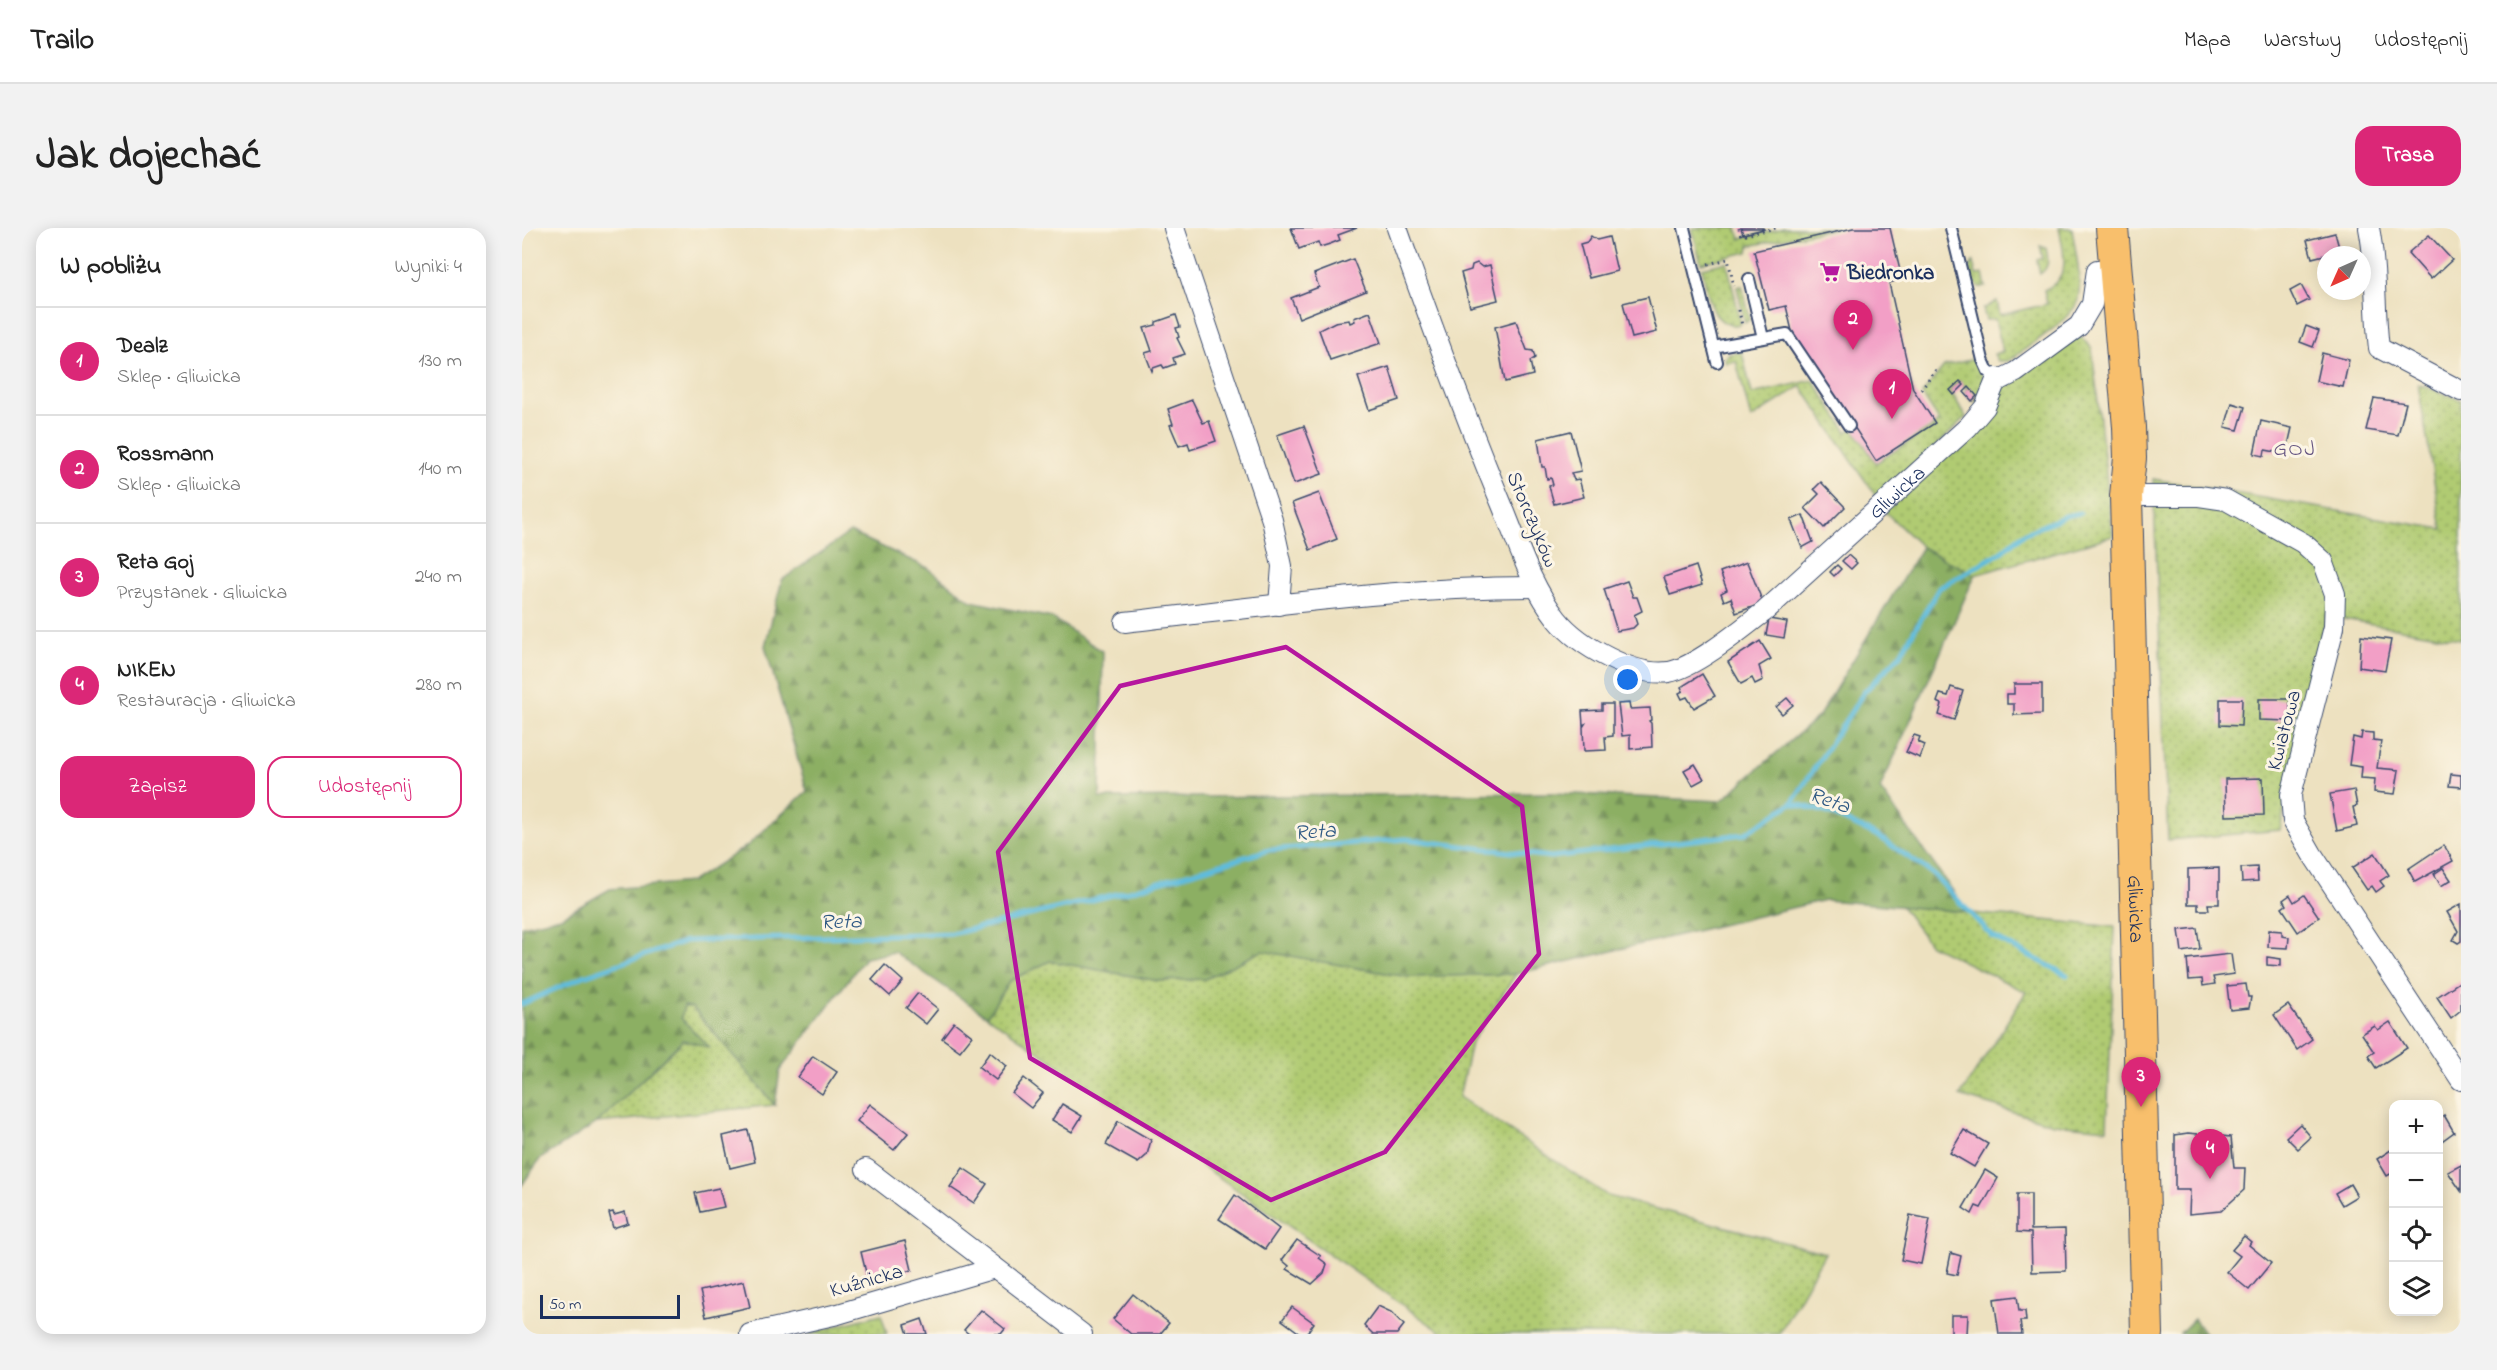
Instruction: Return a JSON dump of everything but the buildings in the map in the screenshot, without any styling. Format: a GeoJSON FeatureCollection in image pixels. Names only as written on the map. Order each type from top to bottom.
{"type":"FeatureCollection","features":[{"type":"Feature","properties":{"kind":"main road","name":"Gliwicka"},"geometry":{"type":"LineString","coordinates":[[2090,228],[2097,270],[2111,435],[2117,465],[2126,491]]}},
{"type":"Feature","properties":{"kind":"main road","name":"Gliwicka"},"geometry":{"type":"LineString","coordinates":[[2112,228],[2130,458],[2126,491],[2147,1334]]}},
{"type":"Feature","properties":{"kind":"street"},"geometry":{"type":"LineString","coordinates":[[1174,228],[1272,520],[1282,566],[1280,604]]}},
{"type":"Feature","properties":{"kind":"street","name":"Storczyków"},"geometry":{"type":"LineString","coordinates":[[1125,622],[1280,604],[1494,587],[1536,587],[1460,405],[1397,228]]}},
{"type":"Feature","properties":{"kind":"street"},"geometry":{"type":"LineString","coordinates":[[2369,228],[2374,254],[2374,308],[2379,348],[2461,390]]}},
{"type":"Feature","properties":{"kind":"street","name":"Gliwicka"},"geometry":{"type":"LineString","coordinates":[[1536,587],[1558,621],[1581,642],[1636,671],[1670,672],[1688,664],[1729,639],[1765,611],[1968,427],[1985,407],[1997,378],[2002,379],[2016,372],[2079,326],[2092,304],[2097,270]]}},
{"type":"Feature","properties":{"kind":"street","name":"Kwiatowa"},"geometry":{"type":"LineString","coordinates":[[2126,491],[2226,500],[2303,543],[2323,561],[2335,594],[2334,627],[2290,795],[2294,820],[2349,913],[2461,1080]]}},
{"type":"Feature","properties":{"kind":"street"},"geometry":{"type":"LineString","coordinates":[[866,1169],[1082,1334]]}},
{"type":"Feature","properties":{"kind":"street","name":"Kuźnicka"},"geometry":{"type":"LineString","coordinates":[[750,1334],[838,1314],[995,1268]]}},
{"type":"Feature","properties":{"kind":"lane"},"geometry":{"type":"LineString","coordinates":[[1684,228],[1717,362]]}},
{"type":"Feature","properties":{"kind":"lane"},"geometry":{"type":"LineString","coordinates":[[1951,228],[1983,360],[1988,370],[1997,378]]}},
{"type":"Feature","properties":{"kind":"lane"},"geometry":{"type":"LineString","coordinates":[[1749,279],[1763,338]]}},
{"type":"Feature","properties":{"kind":"lane"},"geometry":{"type":"LineString","coordinates":[[1713,346],[1787,333],[1849,426]]}},
{"type":"Feature","properties":{"kind":"path"},"geometry":{"type":"LineString","coordinates":[[1739,228],[1741,236],[1776,228]]}},
{"type":"Feature","properties":{"kind":"path"},"geometry":{"type":"LineString","coordinates":[[1716,262],[1728,259],[1735,292]]}},
{"type":"Feature","properties":{"kind":"path"},"geometry":{"type":"LineString","coordinates":[[1708,323],[1717,322],[1728,330],[1742,327],[1738,303]]}},
{"type":"Feature","properties":{"kind":"path"},"geometry":{"type":"LineString","coordinates":[[1921,390],[1936,370]]}},
{"type":"Feature","properties":{"kind":"highlighted area"},"geometry":{"type":"Polygon","coordinates":[[[1286,647],[1522,806],[1539,954],[1385,1152],[1271,1200],[1030,1058],[998,852],[1120,686],[1286,647]]]}},
{"type":"Feature","properties":{"kind":"green space"},"geometry":{"type":"Polygon","coordinates":[[[1692,228],[1737,228],[1740,239],[1784,228],[1835,228],[1749,246],[1748,252],[1701,263],[1692,228]]]}},
{"type":"Feature","properties":{"kind":"green space"},"geometry":{"type":"Polygon","coordinates":[[[2059,228],[2072,228],[2079,282],[2075,307],[2049,332],[2009,361],[1998,361],[1994,354],[2003,352],[1995,319],[1986,320],[1983,309],[1997,301],[2000,315],[2047,304],[2044,290],[2059,279],[2064,264],[2059,228]]]}},
{"type":"Feature","properties":{"kind":"green space"},"geometry":{"type":"Polygon","coordinates":[[[2040,246],[2046,248],[2048,259],[2047,266],[2040,274],[2037,260],[2043,258],[2040,246]]]}},
{"type":"Feature","properties":{"kind":"green space"},"geometry":{"type":"Polygon","coordinates":[[[1727,262],[1741,324],[1731,325],[1723,321],[1716,315],[1708,297],[1702,268],[1727,262]]]}},
{"type":"Feature","properties":{"kind":"green space"},"geometry":{"type":"Polygon","coordinates":[[[1973,262],[1976,275],[1983,274],[1986,287],[1979,287],[1971,278],[1969,267],[1973,262]]]}},
{"type":"Feature","properties":{"kind":"green space"},"geometry":{"type":"Polygon","coordinates":[[[1742,286],[1750,319],[1745,323],[1737,287],[1742,286]]]}},
{"type":"Feature","properties":{"kind":"green space"},"geometry":{"type":"Polygon","coordinates":[[[2080,336],[2092,348],[2113,536],[1975,575],[1922,547],[1883,510],[2006,384],[2080,336]]]}},
{"type":"Feature","properties":{"kind":"green space"},"geometry":{"type":"Polygon","coordinates":[[[1742,352],[1752,394],[1813,380],[1847,432],[1853,428],[1876,463],[1940,422],[1922,394],[1944,366],[1974,359],[1989,388],[1979,402],[1972,401],[1964,392],[1967,389],[1960,381],[1950,390],[1966,417],[1877,503],[1875,495],[1801,386],[1751,419],[1736,361],[1726,363],[1725,359],[1729,354],[1742,352]]]}},
{"type":"Feature","properties":{"kind":"green space"},"geometry":{"type":"Polygon","coordinates":[[[2418,384],[2461,400],[2461,639],[2326,616],[2280,830],[2168,840],[2153,479],[2442,529],[2418,384]]]}},
{"type":"Feature","properties":{"kind":"green space"},"geometry":{"type":"Polygon","coordinates":[[[850,532],[928,568],[971,601],[1052,618],[1103,652],[1100,798],[1553,793],[1721,801],[1819,716],[1922,547],[1975,575],[1880,789],[1968,912],[1825,900],[1516,974],[1408,977],[1262,951],[1205,979],[1159,981],[1050,961],[1009,981],[987,1016],[894,952],[865,958],[780,1070],[775,1105],[693,1008],[684,1006],[681,1018],[709,1047],[683,1040],[597,1123],[540,1159],[522,1185],[522,926],[561,917],[610,889],[691,882],[747,846],[807,791],[765,646],[782,580],[850,532]]]}},
{"type":"Feature","properties":{"kind":"green space"},"geometry":{"type":"Polygon","coordinates":[[[1901,906],[2115,927],[2107,1129],[2054,1124],[1960,1096],[2026,992],[1930,945],[1901,906]]]}},
{"type":"Feature","properties":{"kind":"green space"},"geometry":{"type":"Polygon","coordinates":[[[1262,951],[1408,977],[1516,974],[1471,1043],[1459,1097],[1608,1196],[1825,1253],[1779,1334],[1444,1334],[987,1016],[1009,981],[1050,961],[1159,981],[1205,979],[1262,951]]]}},
{"type":"Feature","properties":{"kind":"green space"},"geometry":{"type":"Polygon","coordinates":[[[684,1006],[693,1008],[775,1105],[597,1123],[684,1040],[708,1046],[681,1018],[684,1006]]]}},
{"type":"Feature","properties":{"kind":"green space"},"geometry":{"type":"Polygon","coordinates":[[[881,1314],[887,1334],[808,1334],[881,1314]]]}},
{"type":"Feature","properties":{"kind":"green space"},"geometry":{"type":"Polygon","coordinates":[[[2194,1319],[2205,1334],[2180,1334],[2180,1333],[2194,1319]]]}},
{"type":"Feature","properties":{"kind":"waterway"},"geometry":{"type":"LineString","coordinates":[[1792,803],[1864,692],[1900,655],[1939,588],[2000,553],[2023,534],[2065,516],[2080,513]]}},
{"type":"Feature","properties":{"kind":"waterway","name":"Reta"},"geometry":{"type":"LineString","coordinates":[[522,1004],[584,976],[686,941],[956,933],[1129,891],[1269,850],[1406,839],[1551,857],[1744,834],[1792,803],[1829,813],[1878,836],[1933,874],[1993,937],[2067,975]]}},
{"type":"Feature","properties":{"kind":"place","name":"Biedronka"},"geometry":{"type":"Point","coordinates":[1830,272]}},
{"type":"Feature","properties":{"kind":"place","name":"Rossmann"},"geometry":{"type":"Point","coordinates":[1853,350]}},
{"type":"Feature","properties":{"kind":"place","name":"Dealz"},"geometry":{"type":"Point","coordinates":[1892,419]}},
{"type":"Feature","properties":{"kind":"place","name":"Reta Goj"},"geometry":{"type":"Point","coordinates":[2141,1107]}},
{"type":"Feature","properties":{"kind":"place","name":"NIKEN"},"geometry":{"type":"Point","coordinates":[2210,1179]}},
{"type":"Feature","properties":{"kind":"district","name":"GOJ"},"geometry":{"type":"Point","coordinates":[2295,447]}}]}
